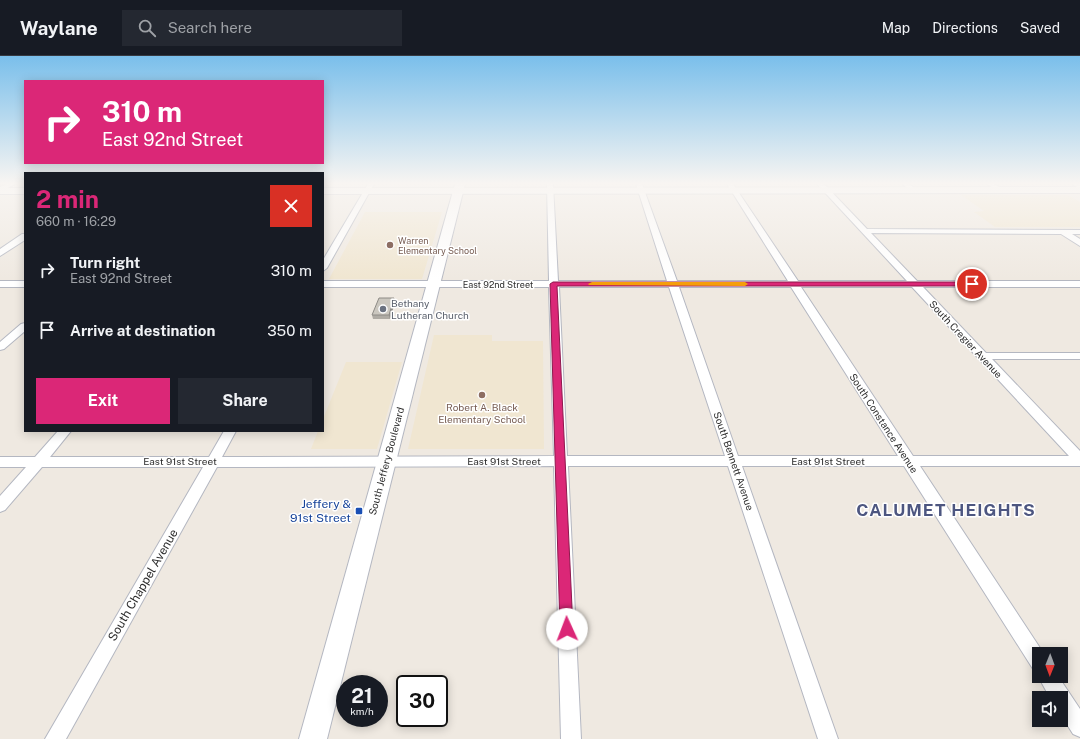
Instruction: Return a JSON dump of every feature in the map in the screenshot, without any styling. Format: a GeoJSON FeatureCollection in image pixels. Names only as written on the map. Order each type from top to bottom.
{"type":"FeatureCollection","features":[{"type":"Feature","properties":{"kind":"main road","name":"South Jeffery Boulevard"},"geometry":{"type":"LineString","coordinates":[[313,739],[452,216]]}},
{"type":"Feature","properties":{"kind":"street"},"geometry":{"type":"LineString","coordinates":[[324,266],[353,216]]}},
{"type":"Feature","properties":{"kind":"street"},"geometry":{"type":"LineString","coordinates":[[551,216],[571,739]]}},
{"type":"Feature","properties":{"kind":"street","name":"South Bennett Avenue"},"geometry":{"type":"LineString","coordinates":[[651,216],[828,739]]}},
{"type":"Feature","properties":{"kind":"street","name":"South Constance Avenue"},"geometry":{"type":"LineString","coordinates":[[751,216],[1032,652]]}},
{"type":"Feature","properties":{"kind":"street","name":"South Cregier Avenue"},"geometry":{"type":"LineString","coordinates":[[850,216],[1080,460]]}},
{"type":"Feature","properties":{"kind":"street"},"geometry":{"type":"LineString","coordinates":[[864,231],[1080,232]]}},
{"type":"Feature","properties":{"kind":"street"},"geometry":{"type":"LineString","coordinates":[[1062,232],[1080,243]]}},
{"type":"Feature","properties":{"kind":"street"},"geometry":{"type":"LineString","coordinates":[[0,253],[24,237]]}},
{"type":"Feature","properties":{"kind":"street"},"geometry":{"type":"LineString","coordinates":[[0,284],[24,284]]}},
{"type":"Feature","properties":{"kind":"street","name":"East 92nd Street"},"geometry":{"type":"LineString","coordinates":[[324,284],[1080,284]]}},
{"type":"Feature","properties":{"kind":"street"},"geometry":{"type":"LineString","coordinates":[[0,347],[24,327]]}},
{"type":"Feature","properties":{"kind":"street"},"geometry":{"type":"LineString","coordinates":[[982,356],[1080,356]]}},
{"type":"Feature","properties":{"kind":"street"},"geometry":{"type":"LineString","coordinates":[[0,506],[64,432]]}},
{"type":"Feature","properties":{"kind":"street","name":"South Chappel Avenue"},"geometry":{"type":"LineString","coordinates":[[56,739],[229,432]]}},
{"type":"Feature","properties":{"kind":"street","name":"East 91st Street"},"geometry":{"type":"LineString","coordinates":[[0,462],[1080,460]]}},
{"type":"Feature","properties":{"kind":"street"},"geometry":{"type":"LineString","coordinates":[[1052,683],[1080,727]]}},
{"type":"Feature","properties":{"kind":"shaded area","name":"Warren Elementary School"},"geometry":{"type":"Polygon","coordinates":[[[363,216],[441,216],[422,279],[329,279],[363,216]]]}},
{"type":"Feature","properties":{"kind":"shaded area"},"geometry":{"type":"Polygon","coordinates":[[[979,216],[1080,216],[1080,227],[995,227],[979,216]]]}},
{"type":"Feature","properties":{"kind":"shaded area","name":"Robert A. Black Elementary School"},"geometry":{"type":"Polygon","coordinates":[[[434,335],[492,335],[492,341],[543,341],[544,449],[408,449],[434,335]]]}},
{"type":"Feature","properties":{"kind":"shaded area"},"geometry":{"type":"Polygon","coordinates":[[[346,362],[402,362],[377,449],[311,449],[318,432],[324,432],[324,417],[346,362]]]}},
{"type":"Feature","properties":{"kind":"building"},"geometry":{"type":"Polygon","coordinates":[[[379,298],[394,298],[389,315],[372,315],[379,298]]]}},
{"type":"Feature","properties":{"kind":"slow traffic"},"geometry":{"type":"LineString","coordinates":[[592,284],[745,284]]}},
{"type":"Feature","properties":{"kind":"place","name":"Warren Elementary School"},"geometry":{"type":"Point","coordinates":[390,245]}},
{"type":"Feature","properties":{"kind":"place","name":"Bethany Lutheran Church"},"geometry":{"type":"Point","coordinates":[383,309]}},
{"type":"Feature","properties":{"kind":"place","name":"Robert A. Black Elementary School"},"geometry":{"type":"Point","coordinates":[482,395]}},
{"type":"Feature","properties":{"kind":"place","name":"Jeffery & 91st Street"},"geometry":{"type":"Point","coordinates":[359,511]}},
{"type":"Feature","properties":{"kind":"district","name":"CALUMET HEIGHTS"},"geometry":{"type":"Point","coordinates":[946,510]}},
{"type":"Feature","properties":{"kind":"route"},"geometry":{"type":"LineString","coordinates":[[567,629],[553,284],[972,284]]}}]}
